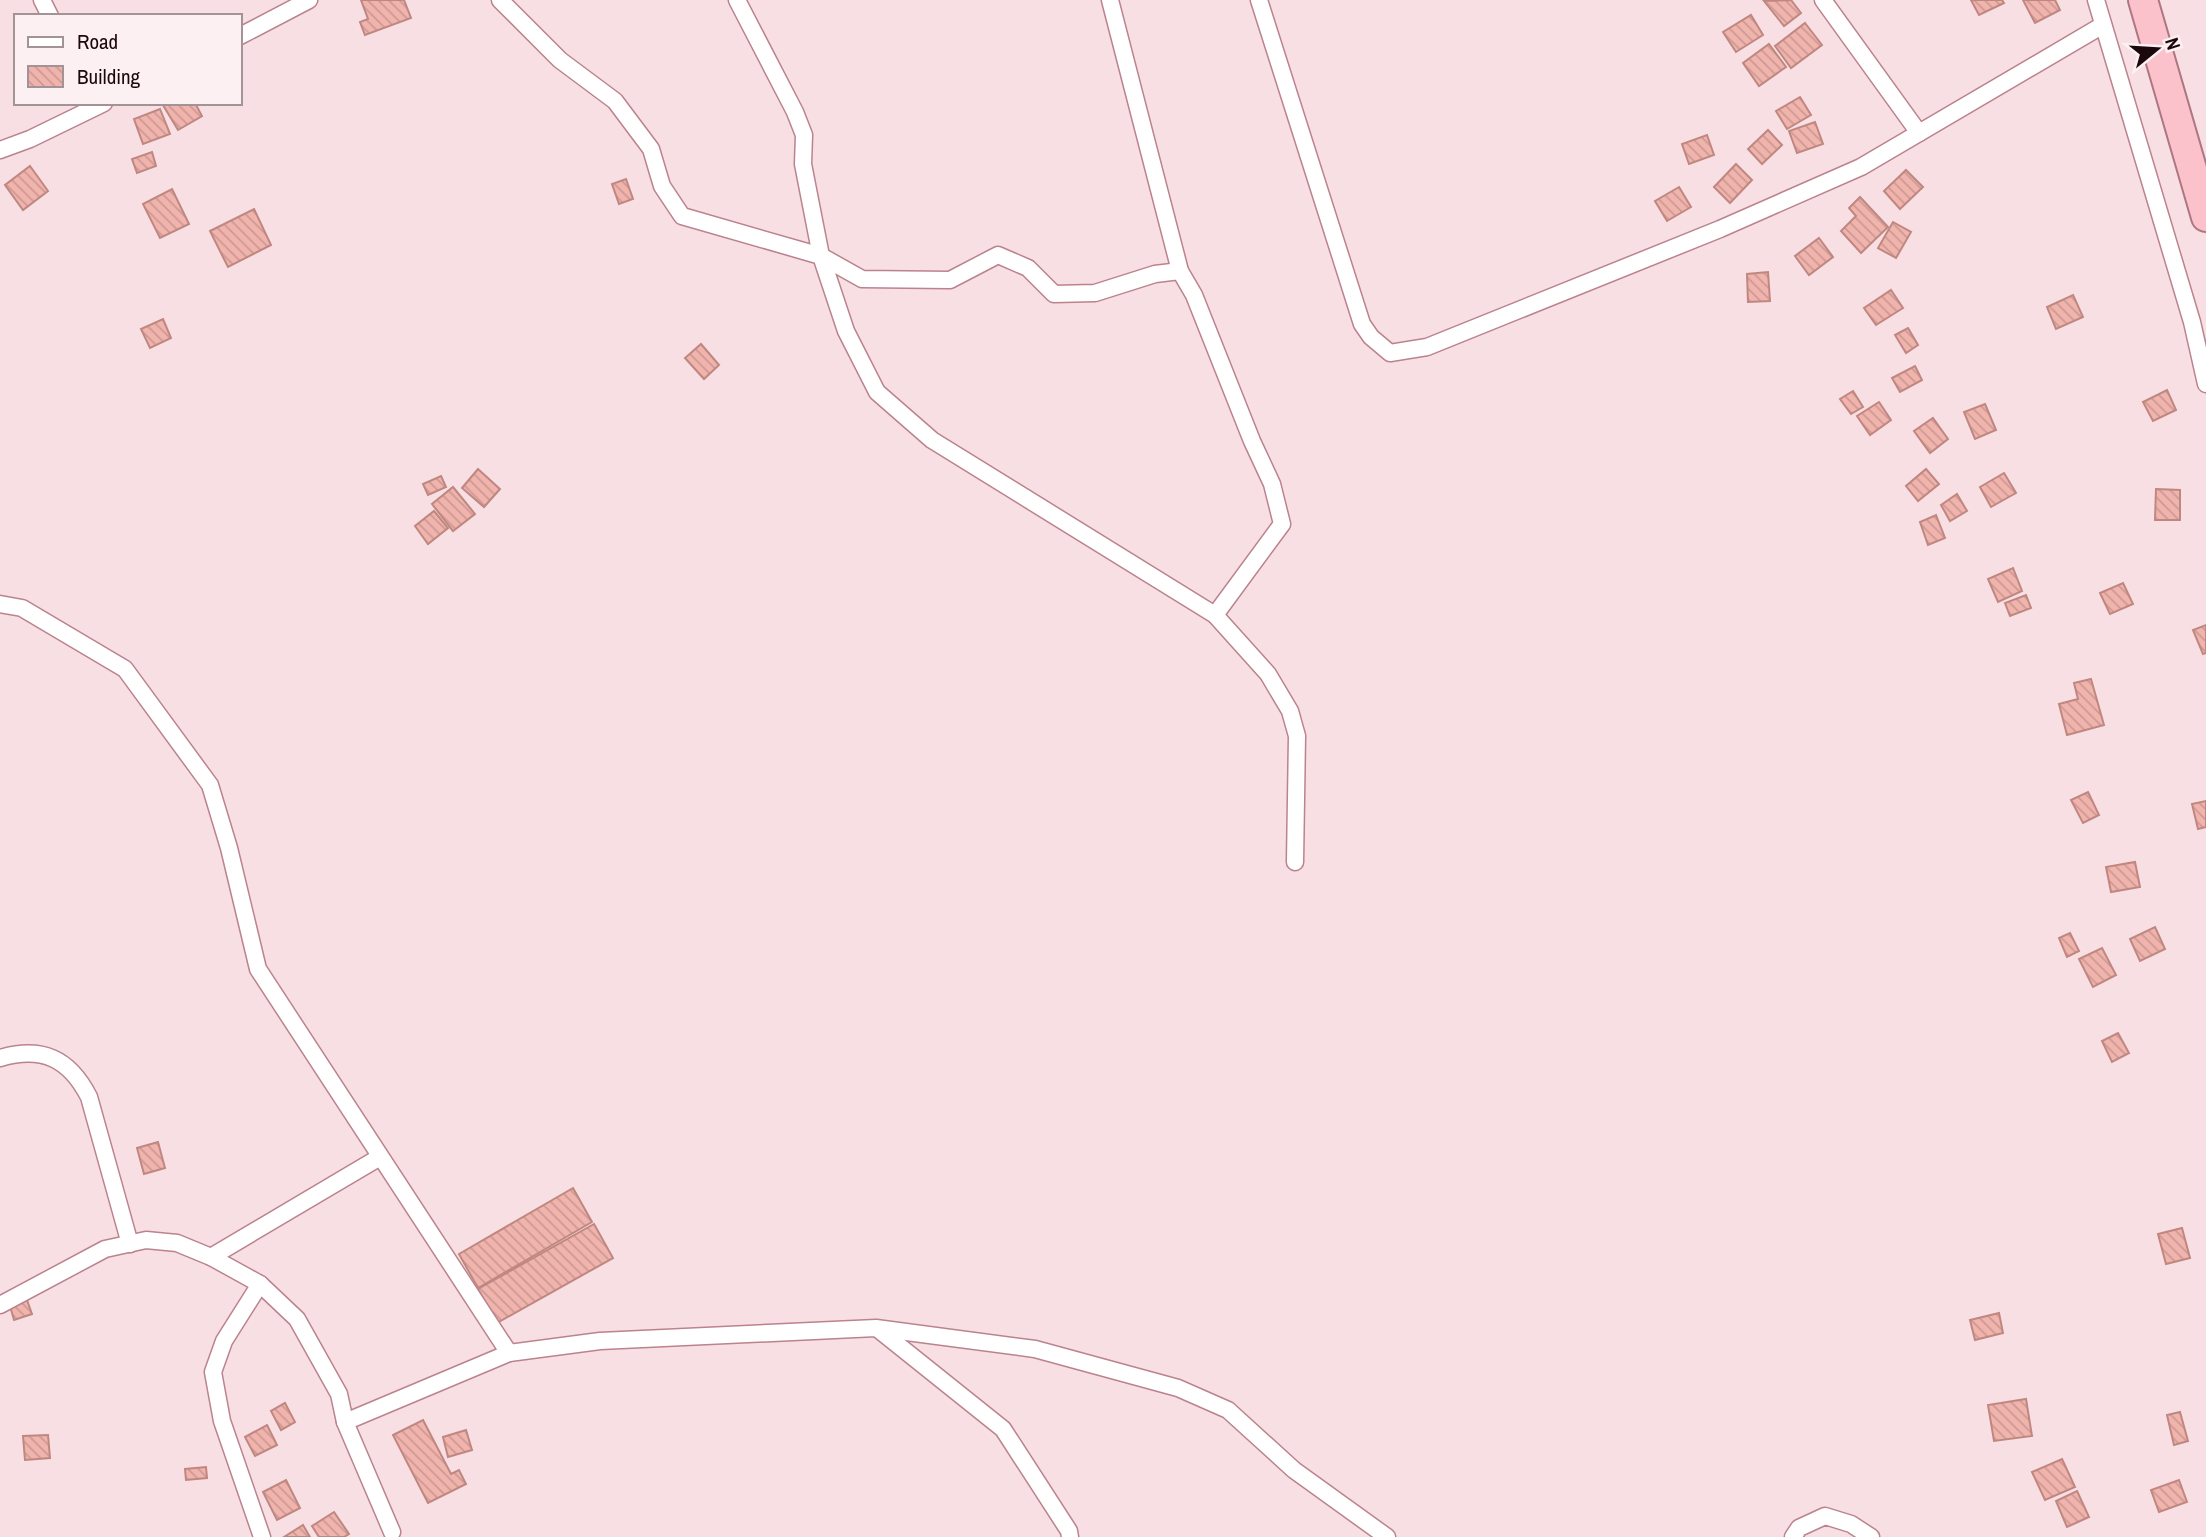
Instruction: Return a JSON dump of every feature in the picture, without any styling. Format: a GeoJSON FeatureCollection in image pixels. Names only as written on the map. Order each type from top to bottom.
{"type":"FeatureCollection","features":[{"type":"Feature","properties":{"kind":"highway"},"geometry":{"type":"LineString","coordinates":[[2143,0],[2206,217]]}},
{"type":"Feature","properties":{"kind":"street"},"geometry":{"type":"LineString","coordinates":[[242,35],[309,0]]}},
{"type":"Feature","properties":{"kind":"street"},"geometry":{"type":"LineString","coordinates":[[500,0],[560,60],[615,102],[651,149],[662,186],[681,216],[821,256],[862,279],[950,280],[998,255],[1028,268],[1054,295],[1095,293],[1155,274],[1180,271]]}},
{"type":"Feature","properties":{"kind":"street"},"geometry":{"type":"LineString","coordinates":[[737,0],[795,112],[804,135],[803,164],[821,256],[846,331],[877,393],[932,439],[1215,615],[1268,674],[1290,711],[1297,736],[1295,862]]}},
{"type":"Feature","properties":{"kind":"street"},"geometry":{"type":"LineString","coordinates":[[1110,0],[1180,271],[1194,295],[1272,484],[1282,524],[1215,615]]}},
{"type":"Feature","properties":{"kind":"street"},"geometry":{"type":"LineString","coordinates":[[1259,0],[1362,324],[1371,337],[1390,353],[1427,348],[1720,229],[1860,167],[2103,24]]}},
{"type":"Feature","properties":{"kind":"street"},"geometry":{"type":"LineString","coordinates":[[1823,0],[1919,133]]}},
{"type":"Feature","properties":{"kind":"street"},"geometry":{"type":"LineString","coordinates":[[2096,0],[2192,322],[2206,384]]}},
{"type":"Feature","properties":{"kind":"street"},"geometry":{"type":"LineString","coordinates":[[0,150],[30,139],[98,105]]}},
{"type":"Feature","properties":{"kind":"street"},"geometry":{"type":"LineString","coordinates":[[0,604],[22,608],[125,669],[210,785],[229,848],[258,969],[509,1353]]}},
{"type":"Feature","properties":{"kind":"street"},"geometry":{"type":"LineString","coordinates":[[0,1058],[19,1052],[48,1054],[81,1082],[89,1097],[130,1244]]}},
{"type":"Feature","properties":{"kind":"street"},"geometry":{"type":"LineString","coordinates":[[211,1257],[380,1157]]}},
{"type":"Feature","properties":{"kind":"street"},"geometry":{"type":"LineString","coordinates":[[0,1305],[104,1249],[146,1240],[177,1243],[211,1257],[260,1284],[297,1319],[339,1394],[345,1422],[392,1532]]}},
{"type":"Feature","properties":{"kind":"street"},"geometry":{"type":"LineString","coordinates":[[260,1284],[224,1341],[213,1372],[222,1421],[262,1537]]}},
{"type":"Feature","properties":{"kind":"street"},"geometry":{"type":"LineString","coordinates":[[876,1328],[1003,1429],[1069,1531],[1070,1537]]}},
{"type":"Feature","properties":{"kind":"street"},"geometry":{"type":"LineString","coordinates":[[345,1422],[509,1353],[600,1342],[876,1328],[1035,1349],[1178,1388],[1228,1410],[1294,1470],[1387,1537]]}},
{"type":"Feature","properties":{"kind":"street"},"geometry":{"type":"LineString","coordinates":[[1793,1537],[1799,1528],[1825,1516],[1851,1524],[1871,1537]]}},
{"type":"Feature","properties":{"kind":"building"},"geometry":{"type":"Polygon","coordinates":[[[361,0],[404,0],[411,18],[365,35],[360,22],[368,19],[361,0]]]}},
{"type":"Feature","properties":{"kind":"building"},"geometry":{"type":"Polygon","coordinates":[[[1791,0],[1801,13],[1784,26],[1764,1],[1791,0]]]}},
{"type":"Feature","properties":{"kind":"building"},"geometry":{"type":"Polygon","coordinates":[[[1971,0],[2002,0],[2004,3],[1979,15],[1971,0]]]}},
{"type":"Feature","properties":{"kind":"building"},"geometry":{"type":"Polygon","coordinates":[[[2023,0],[2055,0],[2060,10],[2035,23],[2023,0]]]}},
{"type":"Feature","properties":{"kind":"building"},"geometry":{"type":"Polygon","coordinates":[[[1751,15],[1763,35],[1736,52],[1723,32],[1751,15]]]}},
{"type":"Feature","properties":{"kind":"building"},"geometry":{"type":"Polygon","coordinates":[[[1805,23],[1822,45],[1791,68],[1775,46],[1805,23]]]}},
{"type":"Feature","properties":{"kind":"building"},"geometry":{"type":"Polygon","coordinates":[[[1769,44],[1786,67],[1759,86],[1743,63],[1769,44]]]}},
{"type":"Feature","properties":{"kind":"building"},"geometry":{"type":"Polygon","coordinates":[[[1800,97],[1811,115],[1787,129],[1776,111],[1800,97]]]}},
{"type":"Feature","properties":{"kind":"building"},"geometry":{"type":"Polygon","coordinates":[[[163,105],[196,105],[202,116],[178,130],[163,105]]]}},
{"type":"Feature","properties":{"kind":"building"},"geometry":{"type":"Polygon","coordinates":[[[160,109],[170,134],[143,144],[134,119],[160,109]]]}},
{"type":"Feature","properties":{"kind":"building"},"geometry":{"type":"Polygon","coordinates":[[[1815,122],[1823,144],[1797,153],[1789,131],[1815,122]]]}},
{"type":"Feature","properties":{"kind":"building"},"geometry":{"type":"Polygon","coordinates":[[[1768,130],[1782,145],[1762,164],[1748,149],[1768,130]]]}},
{"type":"Feature","properties":{"kind":"building"},"geometry":{"type":"Polygon","coordinates":[[[1707,135],[1714,155],[1689,164],[1682,144],[1707,135]]]}},
{"type":"Feature","properties":{"kind":"building"},"geometry":{"type":"Polygon","coordinates":[[[152,152],[156,166],[137,173],[132,159],[152,152]]]}},
{"type":"Feature","properties":{"kind":"building"},"geometry":{"type":"Polygon","coordinates":[[[1736,164],[1752,180],[1730,203],[1714,187],[1736,164]]]}},
{"type":"Feature","properties":{"kind":"building"},"geometry":{"type":"Polygon","coordinates":[[[30,166],[48,191],[23,210],[5,185],[30,166]]]}},
{"type":"Feature","properties":{"kind":"building"},"geometry":{"type":"Polygon","coordinates":[[[1906,170],[1923,187],[1900,209],[1884,191],[1906,170]]]}},
{"type":"Feature","properties":{"kind":"building"},"geometry":{"type":"Polygon","coordinates":[[[626,179],[633,199],[619,204],[612,184],[626,179]]]}},
{"type":"Feature","properties":{"kind":"building"},"geometry":{"type":"Polygon","coordinates":[[[1679,187],[1691,207],[1667,221],[1655,201],[1679,187]]]}},
{"type":"Feature","properties":{"kind":"building"},"geometry":{"type":"Polygon","coordinates":[[[172,189],[189,224],[160,238],[143,204],[172,189]]]}},
{"type":"Feature","properties":{"kind":"building"},"geometry":{"type":"Polygon","coordinates":[[[1860,197],[1888,227],[1861,253],[1841,231],[1856,216],[1849,208],[1860,197]]]}},
{"type":"Feature","properties":{"kind":"building"},"geometry":{"type":"Polygon","coordinates":[[[254,209],[271,245],[228,267],[210,231],[254,209]]]}},
{"type":"Feature","properties":{"kind":"building"},"geometry":{"type":"Polygon","coordinates":[[[1893,222],[1911,232],[1896,258],[1878,248],[1893,222]]]}},
{"type":"Feature","properties":{"kind":"building"},"geometry":{"type":"Polygon","coordinates":[[[1819,238],[1833,257],[1809,275],[1795,256],[1819,238]]]}},
{"type":"Feature","properties":{"kind":"building"},"geometry":{"type":"Polygon","coordinates":[[[1768,272],[1770,301],[1748,302],[1747,274],[1768,272]]]}},
{"type":"Feature","properties":{"kind":"building"},"geometry":{"type":"Polygon","coordinates":[[[1891,290],[1903,308],[1876,325],[1864,308],[1891,290]]]}},
{"type":"Feature","properties":{"kind":"building"},"geometry":{"type":"Polygon","coordinates":[[[2073,295],[2083,317],[2056,329],[2047,307],[2073,295]]]}},
{"type":"Feature","properties":{"kind":"building"},"geometry":{"type":"Polygon","coordinates":[[[163,319],[171,338],[150,348],[141,329],[163,319]]]}},
{"type":"Feature","properties":{"kind":"building"},"geometry":{"type":"Polygon","coordinates":[[[1908,328],[1918,345],[1906,353],[1895,335],[1908,328]]]}},
{"type":"Feature","properties":{"kind":"building"},"geometry":{"type":"Polygon","coordinates":[[[701,344],[719,365],[704,379],[685,358],[701,344]]]}},
{"type":"Feature","properties":{"kind":"building"},"geometry":{"type":"Polygon","coordinates":[[[1915,366],[1922,380],[1900,392],[1892,378],[1915,366]]]}},
{"type":"Feature","properties":{"kind":"building"},"geometry":{"type":"Polygon","coordinates":[[[2167,390],[2176,410],[2153,421],[2143,402],[2167,390]]]}},
{"type":"Feature","properties":{"kind":"building"},"geometry":{"type":"Polygon","coordinates":[[[1853,391],[1863,407],[1851,414],[1840,399],[1853,391]]]}},
{"type":"Feature","properties":{"kind":"building"},"geometry":{"type":"Polygon","coordinates":[[[1879,402],[1891,420],[1870,435],[1857,416],[1879,402]]]}},
{"type":"Feature","properties":{"kind":"building"},"geometry":{"type":"Polygon","coordinates":[[[1985,404],[1996,430],[1975,439],[1964,412],[1985,404]]]}},
{"type":"Feature","properties":{"kind":"building"},"geometry":{"type":"Polygon","coordinates":[[[1933,418],[1948,439],[1930,453],[1914,431],[1933,418]]]}},
{"type":"Feature","properties":{"kind":"building"},"geometry":{"type":"Polygon","coordinates":[[[478,469],[500,489],[484,507],[462,488],[478,469]]]}},
{"type":"Feature","properties":{"kind":"building"},"geometry":{"type":"Polygon","coordinates":[[[1926,469],[1939,484],[1918,501],[1906,486],[1926,469]]]}},
{"type":"Feature","properties":{"kind":"building"},"geometry":{"type":"Polygon","coordinates":[[[2004,473],[2016,493],[1991,507],[1980,487],[2004,473]]]}},
{"type":"Feature","properties":{"kind":"building"},"geometry":{"type":"Polygon","coordinates":[[[441,476],[446,487],[428,495],[423,484],[441,476]]]}},
{"type":"Feature","properties":{"kind":"building"},"geometry":{"type":"Polygon","coordinates":[[[453,487],[475,514],[453,531],[432,504],[453,487]]]}},
{"type":"Feature","properties":{"kind":"building"},"geometry":{"type":"Polygon","coordinates":[[[2156,489],[2180,490],[2180,520],[2155,520],[2156,489]]]}},
{"type":"Feature","properties":{"kind":"building"},"geometry":{"type":"Polygon","coordinates":[[[1957,494],[1967,511],[1950,521],[1941,505],[1957,494]]]}},
{"type":"Feature","properties":{"kind":"building"},"geometry":{"type":"Polygon","coordinates":[[[434,511],[448,528],[428,544],[415,526],[434,511]]]}},
{"type":"Feature","properties":{"kind":"building"},"geometry":{"type":"Polygon","coordinates":[[[1936,515],[1945,538],[1928,545],[1920,522],[1936,515]]]}},
{"type":"Feature","properties":{"kind":"building"},"geometry":{"type":"Polygon","coordinates":[[[2013,568],[2022,591],[1998,602],[1988,579],[2013,568]]]}},
{"type":"Feature","properties":{"kind":"building"},"geometry":{"type":"Polygon","coordinates":[[[2123,583],[2133,604],[2110,614],[2100,593],[2123,583]]]}},
{"type":"Feature","properties":{"kind":"building"},"geometry":{"type":"Polygon","coordinates":[[[2026,595],[2031,608],[2010,616],[2005,603],[2026,595]]]}},
{"type":"Feature","properties":{"kind":"building"},"geometry":{"type":"Polygon","coordinates":[[[2206,625],[2206,653],[2203,654],[2193,630],[2206,625]]]}},
{"type":"Feature","properties":{"kind":"building"},"geometry":{"type":"Polygon","coordinates":[[[2091,679],[2104,725],[2067,735],[2059,704],[2078,699],[2074,683],[2091,679]]]}},
{"type":"Feature","properties":{"kind":"building"},"geometry":{"type":"Polygon","coordinates":[[[2088,792],[2099,815],[2083,823],[2071,800],[2088,792]]]}},
{"type":"Feature","properties":{"kind":"building"},"geometry":{"type":"Polygon","coordinates":[[[2206,801],[2206,827],[2198,829],[2192,804],[2206,801]]]}},
{"type":"Feature","properties":{"kind":"building"},"geometry":{"type":"Polygon","coordinates":[[[2135,862],[2140,887],[2111,892],[2106,867],[2135,862]]]}},
{"type":"Feature","properties":{"kind":"building"},"geometry":{"type":"Polygon","coordinates":[[[2155,927],[2165,949],[2140,961],[2130,939],[2155,927]]]}},
{"type":"Feature","properties":{"kind":"building"},"geometry":{"type":"Polygon","coordinates":[[[2070,933],[2079,951],[2067,957],[2059,938],[2070,933]]]}},
{"type":"Feature","properties":{"kind":"building"},"geometry":{"type":"Polygon","coordinates":[[[2102,948],[2116,975],[2093,987],[2079,959],[2102,948]]]}},
{"type":"Feature","properties":{"kind":"building"},"geometry":{"type":"Polygon","coordinates":[[[2118,1033],[2129,1053],[2112,1062],[2102,1041],[2118,1033]]]}},
{"type":"Feature","properties":{"kind":"building"},"geometry":{"type":"Polygon","coordinates":[[[158,1142],[165,1168],[144,1174],[137,1148],[158,1142]]]}},
{"type":"Feature","properties":{"kind":"building"},"geometry":{"type":"Polygon","coordinates":[[[573,1188],[592,1222],[478,1288],[459,1254],[573,1188]]]}},
{"type":"Feature","properties":{"kind":"building"},"geometry":{"type":"Polygon","coordinates":[[[594,1224],[613,1258],[497,1323],[478,1289],[594,1224]]]}},
{"type":"Feature","properties":{"kind":"building"},"geometry":{"type":"Polygon","coordinates":[[[2182,1228],[2190,1258],[2166,1264],[2158,1234],[2182,1228]]]}},
{"type":"Feature","properties":{"kind":"building"},"geometry":{"type":"Polygon","coordinates":[[[27,1300],[32,1314],[14,1320],[10,1306],[27,1300]]]}},
{"type":"Feature","properties":{"kind":"building"},"geometry":{"type":"Polygon","coordinates":[[[1999,1313],[2003,1333],[1975,1340],[1970,1320],[1999,1313]]]}},
{"type":"Feature","properties":{"kind":"building"},"geometry":{"type":"Polygon","coordinates":[[[2026,1399],[2032,1436],[1994,1441],[1988,1405],[2026,1399]]]}},
{"type":"Feature","properties":{"kind":"building"},"geometry":{"type":"Polygon","coordinates":[[[285,1403],[295,1422],[281,1430],[271,1411],[285,1403]]]}},
{"type":"Feature","properties":{"kind":"building"},"geometry":{"type":"Polygon","coordinates":[[[2180,1412],[2188,1441],[2174,1445],[2167,1415],[2180,1412]]]}},
{"type":"Feature","properties":{"kind":"building"},"geometry":{"type":"Polygon","coordinates":[[[423,1420],[451,1474],[459,1470],[466,1484],[428,1503],[393,1435],[423,1420]]]}},
{"type":"Feature","properties":{"kind":"building"},"geometry":{"type":"Polygon","coordinates":[[[267,1425],[277,1445],[255,1456],[245,1437],[267,1425]]]}},
{"type":"Feature","properties":{"kind":"building"},"geometry":{"type":"Polygon","coordinates":[[[466,1430],[472,1450],[448,1457],[443,1437],[466,1430]]]}},
{"type":"Feature","properties":{"kind":"building"},"geometry":{"type":"Polygon","coordinates":[[[48,1435],[50,1458],[25,1460],[23,1436],[48,1435]]]}},
{"type":"Feature","properties":{"kind":"building"},"geometry":{"type":"Polygon","coordinates":[[[2062,1459],[2075,1487],[2045,1500],[2032,1472],[2062,1459]]]}},
{"type":"Feature","properties":{"kind":"building"},"geometry":{"type":"Polygon","coordinates":[[[206,1467],[207,1478],[186,1480],[185,1469],[206,1467]]]}},
{"type":"Feature","properties":{"kind":"building"},"geometry":{"type":"Polygon","coordinates":[[[286,1480],[300,1508],[277,1520],[263,1492],[286,1480]]]}},
{"type":"Feature","properties":{"kind":"building"},"geometry":{"type":"Polygon","coordinates":[[[2179,1480],[2187,1502],[2159,1512],[2151,1490],[2179,1480]]]}},
{"type":"Feature","properties":{"kind":"building"},"geometry":{"type":"Polygon","coordinates":[[[2077,1491],[2089,1517],[2067,1527],[2056,1501],[2077,1491]]]}},
{"type":"Feature","properties":{"kind":"building"},"geometry":{"type":"Polygon","coordinates":[[[334,1512],[349,1534],[344,1537],[319,1537],[312,1526],[334,1512]]]}},
{"type":"Feature","properties":{"kind":"building"},"geometry":{"type":"Polygon","coordinates":[[[303,1525],[310,1537],[284,1537],[303,1525]]]}}]}
